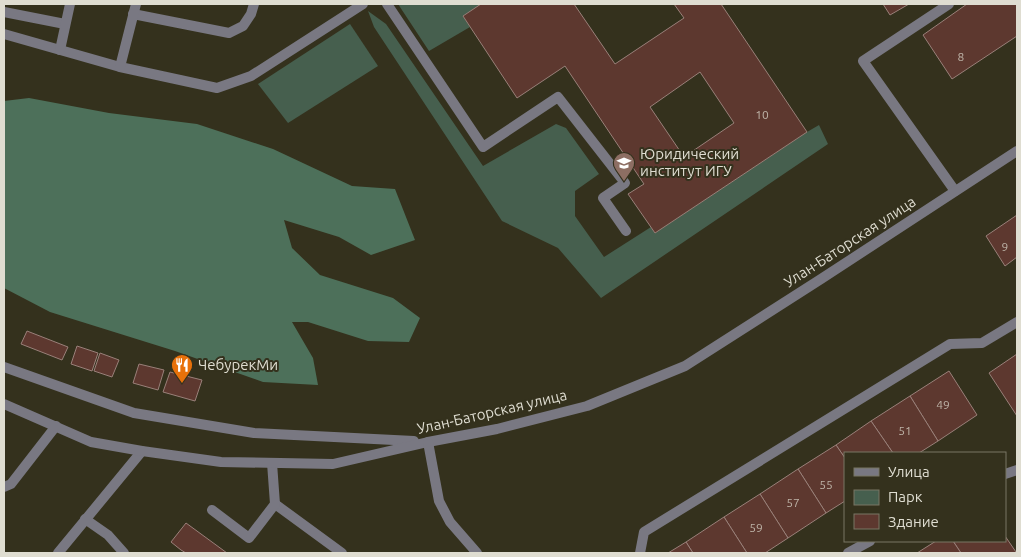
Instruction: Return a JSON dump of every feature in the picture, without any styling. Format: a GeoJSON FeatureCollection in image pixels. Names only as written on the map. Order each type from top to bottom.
{"type":"FeatureCollection","features":[{"type":"Feature","properties":{"kind":"street"},"geometry":{"type":"LineString","coordinates":[[60,50],[70,4]]}},
{"type":"Feature","properties":{"kind":"street"},"geometry":{"type":"LineString","coordinates":[[120,67],[134,9],[229,34],[243,26],[251,14],[254,4]]}},
{"type":"Feature","properties":{"kind":"street"},"geometry":{"type":"LineString","coordinates":[[4,34],[120,67],[216,88],[251,76],[363,4]]}},
{"type":"Feature","properties":{"kind":"street"},"geometry":{"type":"LineString","coordinates":[[387,4],[483,147],[558,97],[625,183],[603,198],[626,231]]}},
{"type":"Feature","properties":{"kind":"street"},"geometry":{"type":"LineString","coordinates":[[949,4],[863,61],[955,191]]}},
{"type":"Feature","properties":{"kind":"street"},"geometry":{"type":"LineString","coordinates":[[4,12],[65,24]]}},
{"type":"Feature","properties":{"kind":"street","name":"Улан-Баторская улица"},"geometry":{"type":"LineString","coordinates":[[4,404],[90,442],[142,452],[221,462],[333,464],[428,442],[497,429],[587,406],[684,366],[821,279],[1017,150]]}},
{"type":"Feature","properties":{"kind":"street"},"geometry":{"type":"LineString","coordinates":[[640,553],[644,532],[950,344],[982,343],[1017,322]]}},
{"type":"Feature","properties":{"kind":"street"},"geometry":{"type":"LineString","coordinates":[[4,368],[134,413],[254,433],[428,442],[439,501],[450,522],[477,553]]}},
{"type":"Feature","properties":{"kind":"street"},"geometry":{"type":"LineString","coordinates":[[4,487],[11,484],[56,426]]}},
{"type":"Feature","properties":{"kind":"street"},"geometry":{"type":"LineString","coordinates":[[58,553],[142,452]]}},
{"type":"Feature","properties":{"kind":"street"},"geometry":{"type":"LineString","coordinates":[[212,510],[249,538],[275,504],[272,463]]}},
{"type":"Feature","properties":{"kind":"street"},"geometry":{"type":"LineString","coordinates":[[275,504],[342,553]]}},
{"type":"Feature","properties":{"kind":"street"},"geometry":{"type":"LineString","coordinates":[[86,519],[108,535],[124,553]]}},
{"type":"Feature","properties":{"kind":"street"},"geometry":{"type":"LineString","coordinates":[[848,553],[868,542]]}},
{"type":"Feature","properties":{"kind":"green space"},"geometry":{"type":"Polygon","coordinates":[[[398,4],[481,4],[463,16],[470,27],[429,51],[398,4]]]}},
{"type":"Feature","properties":{"kind":"green space"},"geometry":{"type":"Polygon","coordinates":[[[368,11],[386,24],[483,166],[556,124],[566,128],[599,174],[575,191],[575,216],[604,257],[651,227],[655,233],[819,125],[828,144],[601,298],[558,248],[502,221],[374,27],[368,11]]]}},
{"type":"Feature","properties":{"kind":"green space"},"geometry":{"type":"Polygon","coordinates":[[[350,24],[378,66],[288,123],[258,84],[350,24]]]}},
{"type":"Feature","properties":{"kind":"green space"},"geometry":{"type":"Polygon","coordinates":[[[29,98],[109,113],[197,124],[273,149],[352,186],[395,189],[415,240],[371,255],[339,237],[284,220],[292,248],[320,275],[393,298],[420,318],[409,342],[368,341],[308,322],[292,322],[313,358],[318,385],[263,382],[175,351],[50,312],[4,288],[4,101],[29,98]]]}},
{"type":"Feature","properties":{"kind":"building","name":"Юридический институт ИГУ"},"geometry":{"type":"Polygon","coordinates":[[[481,4],[574,4],[615,64],[684,18],[674,4],[721,4],[807,132],[655,233],[628,194],[644,184],[565,66],[517,98],[463,16],[481,4]],[[700,72],[650,107],[684,157],[734,123],[700,72]]]}},
{"type":"Feature","properties":{"kind":"building"},"geometry":{"type":"Polygon","coordinates":[[[883,4],[909,4],[890,15],[883,4]]]}},
{"type":"Feature","properties":{"kind":"building"},"geometry":{"type":"Polygon","coordinates":[[[967,4],[1017,4],[1017,36],[952,79],[923,35],[967,4]]]}},
{"type":"Feature","properties":{"kind":"building"},"geometry":{"type":"Polygon","coordinates":[[[1017,215],[1017,257],[1005,266],[986,236],[1017,215]]]}},
{"type":"Feature","properties":{"kind":"building"},"geometry":{"type":"Polygon","coordinates":[[[27,331],[68,347],[62,360],[21,344],[27,331]]]}},
{"type":"Feature","properties":{"kind":"building"},"geometry":{"type":"Polygon","coordinates":[[[77,346],[98,353],[92,371],[71,364],[77,346]]]}},
{"type":"Feature","properties":{"kind":"building"},"geometry":{"type":"Polygon","coordinates":[[[100,353],[119,360],[112,377],[94,371],[100,353]]]}},
{"type":"Feature","properties":{"kind":"building"},"geometry":{"type":"Polygon","coordinates":[[[1017,354],[1017,416],[989,373],[1017,354]]]}},
{"type":"Feature","properties":{"kind":"building"},"geometry":{"type":"Polygon","coordinates":[[[139,364],[164,370],[158,390],[133,383],[139,364]]]}},
{"type":"Feature","properties":{"kind":"building"},"geometry":{"type":"Polygon","coordinates":[[[949,371],[977,415],[938,441],[910,396],[949,371]]]}},
{"type":"Feature","properties":{"kind":"building"},"geometry":{"type":"Polygon","coordinates":[[[170,372],[202,380],[195,401],[163,392],[170,372]]]}},
{"type":"Feature","properties":{"kind":"building"},"geometry":{"type":"Polygon","coordinates":[[[910,396],[938,441],[921,452],[892,452],[871,421],[910,396]]]}},
{"type":"Feature","properties":{"kind":"building"},"geometry":{"type":"Polygon","coordinates":[[[871,421],[892,452],[844,452],[844,457],[836,445],[871,421]]]}},
{"type":"Feature","properties":{"kind":"building"},"geometry":{"type":"Polygon","coordinates":[[[836,445],[844,457],[844,502],[826,513],[798,469],[836,445]]]}},
{"type":"Feature","properties":{"kind":"building"},"geometry":{"type":"Polygon","coordinates":[[[798,469],[826,513],[788,538],[760,494],[798,469]]]}},
{"type":"Feature","properties":{"kind":"building"},"geometry":{"type":"Polygon","coordinates":[[[760,494],[788,538],[765,553],[747,553],[724,517],[760,494]]]}},
{"type":"Feature","properties":{"kind":"building"},"geometry":{"type":"Polygon","coordinates":[[[724,517],[747,553],[693,553],[686,542],[724,517]]]}},
{"type":"Feature","properties":{"kind":"building"},"geometry":{"type":"Polygon","coordinates":[[[186,523],[227,553],[186,553],[181,550],[171,542],[186,523]]]}},
{"type":"Feature","properties":{"kind":"building"},"geometry":{"type":"Polygon","coordinates":[[[1006,537],[1016,552],[1014,553],[961,553],[954,542],[1006,542],[1006,537]]]}},
{"type":"Feature","properties":{"kind":"building"},"geometry":{"type":"Polygon","coordinates":[[[686,542],[693,553],[668,553],[686,542]]]}},
{"type":"Feature","properties":{"kind":"building"},"geometry":{"type":"Polygon","coordinates":[[[934,542],[954,542],[961,553],[917,553],[934,542]]]}},
{"type":"Feature","properties":{"kind":"place","name":"Юридический институт ИГУ"},"geometry":{"type":"Point","coordinates":[624,182]}},
{"type":"Feature","properties":{"kind":"place","name":"ЧебурекМи"},"geometry":{"type":"Point","coordinates":[182,384]}}]}
